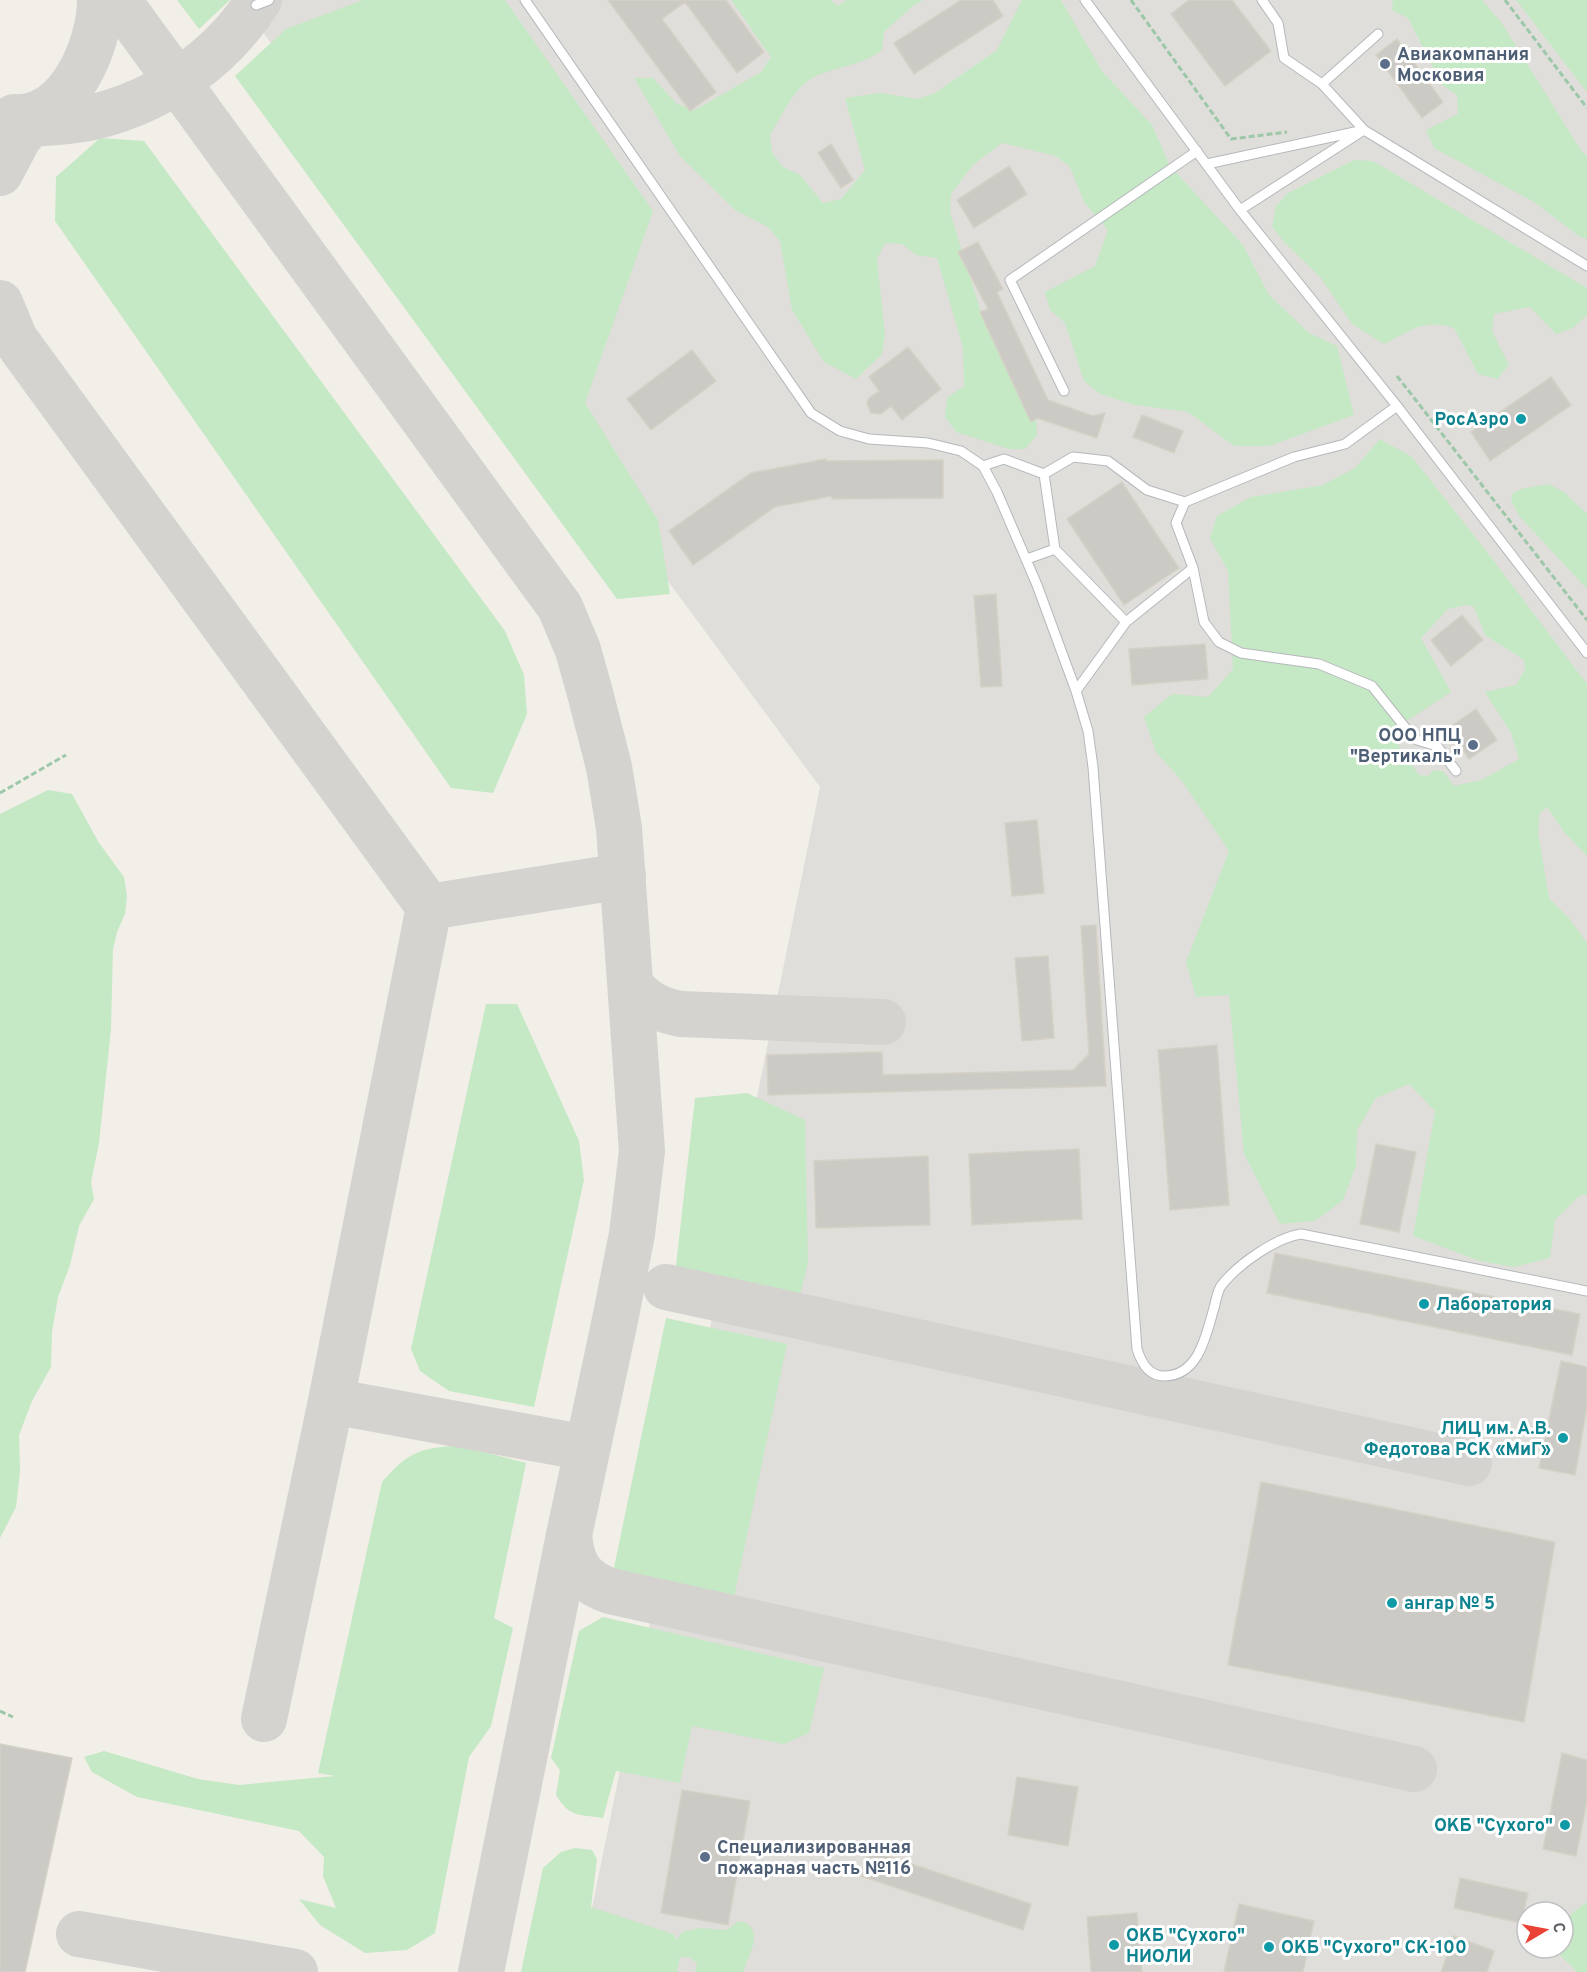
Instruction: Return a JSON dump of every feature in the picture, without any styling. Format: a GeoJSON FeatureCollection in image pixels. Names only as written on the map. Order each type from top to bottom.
{"type":"FeatureCollection","features":[{"type":"Feature","properties":{"kind":"lane"},"geometry":{"type":"LineString","coordinates":[[256,5],[269,0]]}},
{"type":"Feature","properties":{"kind":"lane"},"geometry":{"type":"LineString","coordinates":[[525,0],[811,413],[840,431],[869,439],[928,443],[961,451],[983,466],[997,492],[1027,559],[1076,691],[1088,731],[1093,767],[1137,1349],[1147,1369],[1159,1376],[1185,1372],[1193,1363],[1207,1333],[1220,1288],[1236,1269],[1293,1235],[1301,1234],[1587,1291]]}},
{"type":"Feature","properties":{"kind":"lane"},"geometry":{"type":"LineString","coordinates":[[1085,0],[1240,210],[1397,406],[1587,653]]}},
{"type":"Feature","properties":{"kind":"lane"},"geometry":{"type":"LineString","coordinates":[[1262,0],[1278,23],[1284,58],[1322,84],[1364,130],[1587,266]]}},
{"type":"Feature","properties":{"kind":"lane"},"geometry":{"type":"LineString","coordinates":[[1322,84],[1378,34]]}},
{"type":"Feature","properties":{"kind":"lane"},"geometry":{"type":"LineString","coordinates":[[1207,164],[1364,130]]}},
{"type":"Feature","properties":{"kind":"lane"},"geometry":{"type":"LineString","coordinates":[[1240,210],[1364,130]]}},
{"type":"Feature","properties":{"kind":"lane"},"geometry":{"type":"LineString","coordinates":[[1064,391],[1010,280],[1197,151]]}},
{"type":"Feature","properties":{"kind":"lane"},"geometry":{"type":"LineString","coordinates":[[1044,474],[1073,457],[1108,461],[1147,490],[1185,502],[1294,457],[1345,444],[1397,406]]}},
{"type":"Feature","properties":{"kind":"lane"},"geometry":{"type":"LineString","coordinates":[[983,466],[1004,459],[1044,474]]}},
{"type":"Feature","properties":{"kind":"lane"},"geometry":{"type":"LineString","coordinates":[[1044,474],[1055,549],[1126,622]]}},
{"type":"Feature","properties":{"kind":"lane"},"geometry":{"type":"LineString","coordinates":[[1185,502],[1176,523],[1193,568],[1204,622],[1219,642],[1241,653],[1319,664],[1372,686],[1412,736],[1417,740],[1437,746],[1456,771]]}},
{"type":"Feature","properties":{"kind":"lane"},"geometry":{"type":"LineString","coordinates":[[1027,559],[1055,549]]}},
{"type":"Feature","properties":{"kind":"lane"},"geometry":{"type":"LineString","coordinates":[[1076,691],[1126,622],[1193,568]]}},
{"type":"Feature","properties":{"kind":"path"},"geometry":{"type":"LineString","coordinates":[[1505,0],[1587,108]]}},
{"type":"Feature","properties":{"kind":"path"},"geometry":{"type":"LineString","coordinates":[[1397,376],[1587,620]]}},
{"type":"Feature","properties":{"kind":"path"},"geometry":{"type":"LineString","coordinates":[[0,793],[66,755]]}},
{"type":"Feature","properties":{"kind":"path"},"geometry":{"type":"LineString","coordinates":[[0,1711],[13,1717]]}},
{"type":"Feature","properties":{"kind":"shaded area"},"geometry":{"type":"Polygon","coordinates":[[[239,0],[1587,0],[1587,1972],[579,1972],[820,787],[239,0]]]}},
{"type":"Feature","properties":{"kind":"green space"},"geometry":{"type":"Polygon","coordinates":[[[177,0],[230,0],[199,29],[177,0]]]}},
{"type":"Feature","properties":{"kind":"green space"},"geometry":{"type":"Polygon","coordinates":[[[363,0],[505,0],[653,211],[585,403],[658,520],[670,594],[617,599],[235,76],[286,29],[363,0]]]}},
{"type":"Feature","properties":{"kind":"green space"},"geometry":{"type":"Polygon","coordinates":[[[731,0],[831,0],[838,6],[846,0],[923,0],[884,32],[882,50],[874,56],[808,80],[795,94],[770,135],[772,152],[783,167],[800,175],[823,203],[841,199],[865,170],[845,98],[880,93],[918,99],[935,93],[997,50],[1022,0],[1061,0],[1102,71],[1152,125],[1170,166],[1243,245],[1269,295],[1309,333],[1337,346],[1354,415],[1269,446],[1234,446],[1188,412],[1135,405],[1100,394],[1084,381],[1065,323],[1050,310],[1045,292],[1095,266],[1108,230],[1084,202],[1070,167],[1056,156],[1002,143],[973,165],[951,194],[950,212],[984,322],[1024,405],[1036,418],[1037,435],[1025,449],[1009,449],[956,432],[945,417],[947,398],[964,386],[963,348],[937,258],[916,255],[902,244],[885,243],[877,259],[885,336],[882,354],[856,379],[824,362],[792,310],[780,241],[768,227],[735,210],[680,156],[634,78],[653,78],[677,104],[695,110],[761,72],[771,57],[731,0]]]}},
{"type":"Feature","properties":{"kind":"green space"},"geometry":{"type":"Polygon","coordinates":[[[1393,0],[1482,0],[1501,22],[1582,152],[1587,156],[1587,239],[1580,237],[1534,202],[1434,148],[1426,130],[1458,114],[1457,95],[1442,85],[1408,18],[1392,10],[1393,0]]]}},
{"type":"Feature","properties":{"kind":"green space"},"geometry":{"type":"Polygon","coordinates":[[[1516,0],[1587,0],[1587,92],[1516,0]]]}},
{"type":"Feature","properties":{"kind":"green space"},"geometry":{"type":"Polygon","coordinates":[[[100,138],[144,141],[505,631],[524,675],[527,714],[493,793],[451,788],[55,221],[56,177],[100,138]]]}},
{"type":"Feature","properties":{"kind":"green space"},"geometry":{"type":"Polygon","coordinates":[[[1354,160],[1373,161],[1587,288],[1587,315],[1573,328],[1556,334],[1530,307],[1494,314],[1492,331],[1509,365],[1497,379],[1478,374],[1454,328],[1434,324],[1425,325],[1384,344],[1352,324],[1321,278],[1272,227],[1276,206],[1288,193],[1354,160]]]}},
{"type":"Feature","properties":{"kind":"green space"},"geometry":{"type":"Polygon","coordinates":[[[1380,439],[1412,457],[1587,684],[1587,856],[1564,832],[1547,807],[1540,813],[1538,832],[1549,898],[1568,917],[1587,943],[1587,1194],[1579,1196],[1555,1220],[1550,1258],[1514,1267],[1480,1261],[1413,1236],[1435,1111],[1409,1084],[1376,1098],[1357,1130],[1356,1166],[1343,1200],[1315,1221],[1280,1224],[1244,1154],[1229,995],[1196,997],[1186,962],[1229,851],[1182,781],[1156,752],[1144,717],[1172,694],[1208,697],[1233,669],[1228,571],[1210,538],[1217,516],[1251,497],[1323,485],[1355,468],[1380,439]],[[1466,605],[1448,609],[1421,638],[1451,692],[1402,724],[1397,743],[1419,775],[1428,776],[1434,770],[1443,771],[1454,786],[1481,780],[1519,759],[1511,733],[1485,692],[1516,685],[1525,669],[1524,660],[1485,635],[1474,607],[1466,605]]]}},
{"type":"Feature","properties":{"kind":"green space"},"geometry":{"type":"Polygon","coordinates":[[[1549,484],[1565,493],[1587,514],[1587,589],[1520,517],[1511,501],[1513,493],[1521,489],[1549,484]]]}},
{"type":"Feature","properties":{"kind":"green space"},"geometry":{"type":"Polygon","coordinates":[[[48,790],[72,794],[99,843],[124,877],[127,896],[125,914],[113,949],[111,1029],[99,1143],[91,1182],[94,1199],[79,1226],[70,1265],[58,1297],[52,1332],[51,1367],[32,1401],[19,1435],[20,1471],[16,1507],[0,1538],[0,814],[48,790]]]}},
{"type":"Feature","properties":{"kind":"green space"},"geometry":{"type":"Polygon","coordinates":[[[486,1004],[517,1004],[579,1141],[584,1180],[534,1407],[449,1391],[420,1371],[411,1349],[486,1004]]]}},
{"type":"Feature","properties":{"kind":"green space"},"geometry":{"type":"Polygon","coordinates":[[[747,1093],[805,1120],[808,1263],[796,1311],[674,1283],[695,1098],[747,1093]]]}},
{"type":"Feature","properties":{"kind":"green space"},"geometry":{"type":"Polygon","coordinates":[[[666,1318],[787,1344],[732,1607],[611,1582],[666,1318]]]}},
{"type":"Feature","properties":{"kind":"green space"},"geometry":{"type":"Polygon","coordinates":[[[461,1446],[526,1463],[494,1618],[513,1628],[491,1726],[469,1757],[435,1933],[407,1950],[365,1953],[320,1925],[299,1899],[336,1908],[323,1876],[324,1857],[299,1831],[137,1797],[92,1772],[84,1757],[104,1751],[198,1779],[239,1785],[335,1776],[318,1773],[382,1482],[400,1464],[416,1453],[435,1448],[461,1446]]]}},
{"type":"Feature","properties":{"kind":"green space"},"geometry":{"type":"Polygon","coordinates":[[[603,1617],[824,1668],[809,1733],[784,1744],[692,1726],[680,1783],[616,1771],[603,1818],[575,1814],[566,1808],[556,1795],[560,1770],[551,1758],[579,1631],[603,1617]]]}},
{"type":"Feature","properties":{"kind":"green space"},"geometry":{"type":"Polygon","coordinates":[[[575,1848],[592,1850],[597,1859],[591,1907],[673,1934],[677,1940],[682,1932],[700,1928],[727,1930],[738,1921],[747,1924],[752,1929],[754,1942],[743,1972],[695,1972],[697,1963],[689,1957],[680,1957],[677,1972],[521,1972],[543,1868],[561,1852],[575,1848]]]}},
{"type":"Feature","properties":{"kind":"green space"},"geometry":{"type":"Polygon","coordinates":[[[1587,1902],[1587,1972],[1577,1972],[1565,1960],[1575,1960],[1575,1911],[1587,1902]]]}},
{"type":"Feature","properties":{"kind":"building"},"geometry":{"type":"Polygon","coordinates":[[[608,0],[726,0],[764,52],[737,73],[685,2],[662,19],[716,92],[690,111],[608,0]]]}},
{"type":"Feature","properties":{"kind":"building"},"geometry":{"type":"Polygon","coordinates":[[[961,0],[993,0],[1003,16],[914,74],[894,43],[961,0]]]}},
{"type":"Feature","properties":{"kind":"building"},"geometry":{"type":"Polygon","coordinates":[[[1189,0],[1232,0],[1271,51],[1225,86],[1171,14],[1189,0]]]}},
{"type":"Feature","properties":{"kind":"building"},"geometry":{"type":"Polygon","coordinates":[[[1397,39],[1443,102],[1422,118],[1376,55],[1397,39]]]}},
{"type":"Feature","properties":{"kind":"building"},"geometry":{"type":"Polygon","coordinates":[[[831,144],[853,180],[841,188],[818,153],[831,144]]]}},
{"type":"Feature","properties":{"kind":"building"},"geometry":{"type":"Polygon","coordinates":[[[1009,166],[1027,194],[974,228],[957,200],[1009,166]]]}},
{"type":"Feature","properties":{"kind":"building"},"geometry":{"type":"Polygon","coordinates":[[[978,242],[1003,289],[997,292],[1048,400],[1093,416],[1105,413],[1097,438],[1037,418],[1031,422],[980,312],[988,309],[958,252],[978,242]]]}},
{"type":"Feature","properties":{"kind":"building"},"geometry":{"type":"Polygon","coordinates":[[[908,347],[941,389],[902,420],[891,406],[881,414],[871,413],[867,403],[869,398],[879,391],[869,377],[908,347]]]}},
{"type":"Feature","properties":{"kind":"building"},"geometry":{"type":"Polygon","coordinates":[[[692,350],[716,381],[651,430],[627,399],[692,350]]]}},
{"type":"Feature","properties":{"kind":"building","name":"РосАэро"},"geometry":{"type":"Polygon","coordinates":[[[1551,377],[1571,405],[1490,461],[1471,432],[1551,377]]]}},
{"type":"Feature","properties":{"kind":"building"},"geometry":{"type":"Polygon","coordinates":[[[1142,415],[1183,431],[1174,453],[1133,437],[1142,415]]]}},
{"type":"Feature","properties":{"kind":"building"},"geometry":{"type":"Polygon","coordinates":[[[826,459],[826,461],[943,460],[943,498],[832,499],[832,496],[775,507],[693,565],[669,531],[751,473],[826,459]]]}},
{"type":"Feature","properties":{"kind":"building"},"geometry":{"type":"Polygon","coordinates":[[[1122,482],[1179,568],[1124,605],[1067,519],[1122,482]]]}},
{"type":"Feature","properties":{"kind":"building"},"geometry":{"type":"Polygon","coordinates":[[[996,594],[1002,686],[981,687],[974,596],[996,594]]]}},
{"type":"Feature","properties":{"kind":"building"},"geometry":{"type":"Polygon","coordinates":[[[1462,615],[1483,640],[1451,666],[1431,640],[1462,615]]]}},
{"type":"Feature","properties":{"kind":"building"},"geometry":{"type":"Polygon","coordinates":[[[1205,644],[1208,679],[1132,685],[1129,649],[1205,644]]]}},
{"type":"Feature","properties":{"kind":"building"},"geometry":{"type":"Polygon","coordinates":[[[1476,709],[1497,740],[1469,759],[1448,728],[1476,709]]]}},
{"type":"Feature","properties":{"kind":"building"},"geometry":{"type":"Polygon","coordinates":[[[1037,820],[1044,893],[1012,896],[1005,823],[1037,820]]]}},
{"type":"Feature","properties":{"kind":"building"},"geometry":{"type":"Polygon","coordinates":[[[1096,925],[1106,1086],[768,1095],[767,1055],[882,1052],[883,1075],[1073,1070],[1089,1054],[1081,926],[1096,925]]]}},
{"type":"Feature","properties":{"kind":"building"},"geometry":{"type":"Polygon","coordinates":[[[1048,956],[1054,1038],[1022,1041],[1015,958],[1048,956]]]}},
{"type":"Feature","properties":{"kind":"building"},"geometry":{"type":"Polygon","coordinates":[[[1217,1045],[1229,1205],[1170,1210],[1158,1050],[1217,1045]]]}},
{"type":"Feature","properties":{"kind":"building"},"geometry":{"type":"Polygon","coordinates":[[[1376,1144],[1416,1152],[1399,1232],[1360,1224],[1376,1144]]]}},
{"type":"Feature","properties":{"kind":"building"},"geometry":{"type":"Polygon","coordinates":[[[1079,1149],[1082,1219],[972,1225],[969,1154],[1079,1149]]]}},
{"type":"Feature","properties":{"kind":"building"},"geometry":{"type":"Polygon","coordinates":[[[928,1156],[930,1225],[816,1228],[814,1161],[928,1156]]]}},
{"type":"Feature","properties":{"kind":"building","name":"Лаборатория"},"geometry":{"type":"Polygon","coordinates":[[[1275,1253],[1580,1314],[1572,1355],[1267,1293],[1275,1253]]]}},
{"type":"Feature","properties":{"kind":"building","name":"ЛИЦ им. А.В. Федотова РСК «МиГ»"},"geometry":{"type":"Polygon","coordinates":[[[1561,1361],[1587,1367],[1587,1407],[1575,1475],[1539,1468],[1561,1361]]]}},
{"type":"Feature","properties":{"kind":"building","name":"ангар № 5"},"geometry":{"type":"Polygon","coordinates":[[[1261,1482],[1555,1542],[1524,1722],[1228,1665],[1261,1482]]]}},
{"type":"Feature","properties":{"kind":"building"},"geometry":{"type":"Polygon","coordinates":[[[0,1744],[72,1758],[25,1972],[0,1972],[0,1744]]]}},
{"type":"Feature","properties":{"kind":"building","name":"ОКБ \"Сухого\""},"geometry":{"type":"Polygon","coordinates":[[[1562,1753],[1587,1760],[1587,1801],[1576,1856],[1543,1849],[1562,1753]]]}},
{"type":"Feature","properties":{"kind":"building"},"geometry":{"type":"Polygon","coordinates":[[[1017,1777],[1078,1787],[1068,1846],[1008,1835],[1017,1777]]]}},
{"type":"Feature","properties":{"kind":"building","name":"Специализированная пожарная часть №116"},"geometry":{"type":"Polygon","coordinates":[[[682,1790],[750,1801],[728,1925],[661,1913],[682,1790]]]}},
{"type":"Feature","properties":{"kind":"building"},"geometry":{"type":"Polygon","coordinates":[[[870,1850],[1031,1904],[1023,1930],[861,1876],[870,1850]]]}},
{"type":"Feature","properties":{"kind":"building"},"geometry":{"type":"Polygon","coordinates":[[[1460,1878],[1528,1893],[1526,1900],[1515,1900],[1515,1922],[1454,1908],[1460,1878]]]}},
{"type":"Feature","properties":{"kind":"building","name":"ОКБ \"Сухого\" СК-100"},"geometry":{"type":"Polygon","coordinates":[[[1239,1904],[1314,1921],[1303,1972],[1224,1972],[1239,1904]]]}},
{"type":"Feature","properties":{"kind":"building","name":"ОКБ \"Сухого\" НИОЛИ"},"geometry":{"type":"Polygon","coordinates":[[[1137,1913],[1142,1972],[1091,1972],[1087,1917],[1137,1913]]]}},
{"type":"Feature","properties":{"kind":"building"},"geometry":{"type":"Polygon","coordinates":[[[1454,1936],[1494,1951],[1487,1972],[1441,1972],[1454,1936]]]}},
{"type":"Feature","properties":{"kind":"taxiway"},"geometry":{"type":"LineString","coordinates":[[14,117],[33,115],[50,107],[65,94],[87,58],[99,18],[100,0]]}},
{"type":"Feature","properties":{"kind":"taxiway"},"geometry":{"type":"LineString","coordinates":[[118,0],[560,607],[578,650],[609,767],[619,828],[642,1151],[632,1234],[481,1972]]}},
{"type":"Feature","properties":{"kind":"taxiway"},"geometry":{"type":"LineString","coordinates":[[23,118],[30,124],[78,120],[119,110],[143,100],[188,74],[208,58],[227,41],[259,0]]}},
{"type":"Feature","properties":{"kind":"taxiway"},"geometry":{"type":"LineString","coordinates":[[0,173],[19,137],[43,111]]}},
{"type":"Feature","properties":{"kind":"taxiway"},"geometry":{"type":"LineString","coordinates":[[0,303],[15,339],[429,907],[331,1401],[587,1448]]}},
{"type":"Feature","properties":{"kind":"taxiway"},"geometry":{"type":"LineString","coordinates":[[429,907],[623,876]]}},
{"type":"Feature","properties":{"kind":"taxiway"},"geometry":{"type":"LineString","coordinates":[[631,986],[653,1005],[681,1014],[883,1022]]}},
{"type":"Feature","properties":{"kind":"taxiway"},"geometry":{"type":"LineString","coordinates":[[666,1287],[1469,1463]]}},
{"type":"Feature","properties":{"kind":"taxiway"},"geometry":{"type":"LineString","coordinates":[[264,1719],[331,1401]]}},
{"type":"Feature","properties":{"kind":"taxiway"},"geometry":{"type":"LineString","coordinates":[[569,1535],[572,1555],[579,1570],[591,1582],[610,1591],[1414,1769]]}},
{"type":"Feature","properties":{"kind":"taxiway"},"geometry":{"type":"LineString","coordinates":[[79,1934],[295,1972]]}},
{"type":"Feature","properties":{"kind":"place","name":"Авиакомпания Московия"},"geometry":{"type":"Point","coordinates":[1385,64]}},
{"type":"Feature","properties":{"kind":"place","name":"РосАэро"},"geometry":{"type":"Point","coordinates":[1521,419]}},
{"type":"Feature","properties":{"kind":"place","name":"ООО НПЦ \"Вертикаль\""},"geometry":{"type":"Point","coordinates":[1473,745]}},
{"type":"Feature","properties":{"kind":"place","name":"Лаборатория"},"geometry":{"type":"Point","coordinates":[1424,1304]}},
{"type":"Feature","properties":{"kind":"place","name":"ЛИЦ им. А.В. Федотова РСК «МиГ»"},"geometry":{"type":"Point","coordinates":[1563,1438]}},
{"type":"Feature","properties":{"kind":"place","name":"ангар № 5"},"geometry":{"type":"Point","coordinates":[1392,1603]}},
{"type":"Feature","properties":{"kind":"place","name":"ОКБ \"Сухого\""},"geometry":{"type":"Point","coordinates":[1565,1825]}},
{"type":"Feature","properties":{"kind":"place","name":"Специализированная пожарная часть №116"},"geometry":{"type":"Point","coordinates":[705,1857]}},
{"type":"Feature","properties":{"kind":"place","name":"ОКБ \"Сухого\" НИОЛИ"},"geometry":{"type":"Point","coordinates":[1114,1945]}},
{"type":"Feature","properties":{"kind":"place","name":"ОКБ \"Сухого\" СК-100"},"geometry":{"type":"Point","coordinates":[1269,1947]}}]}
